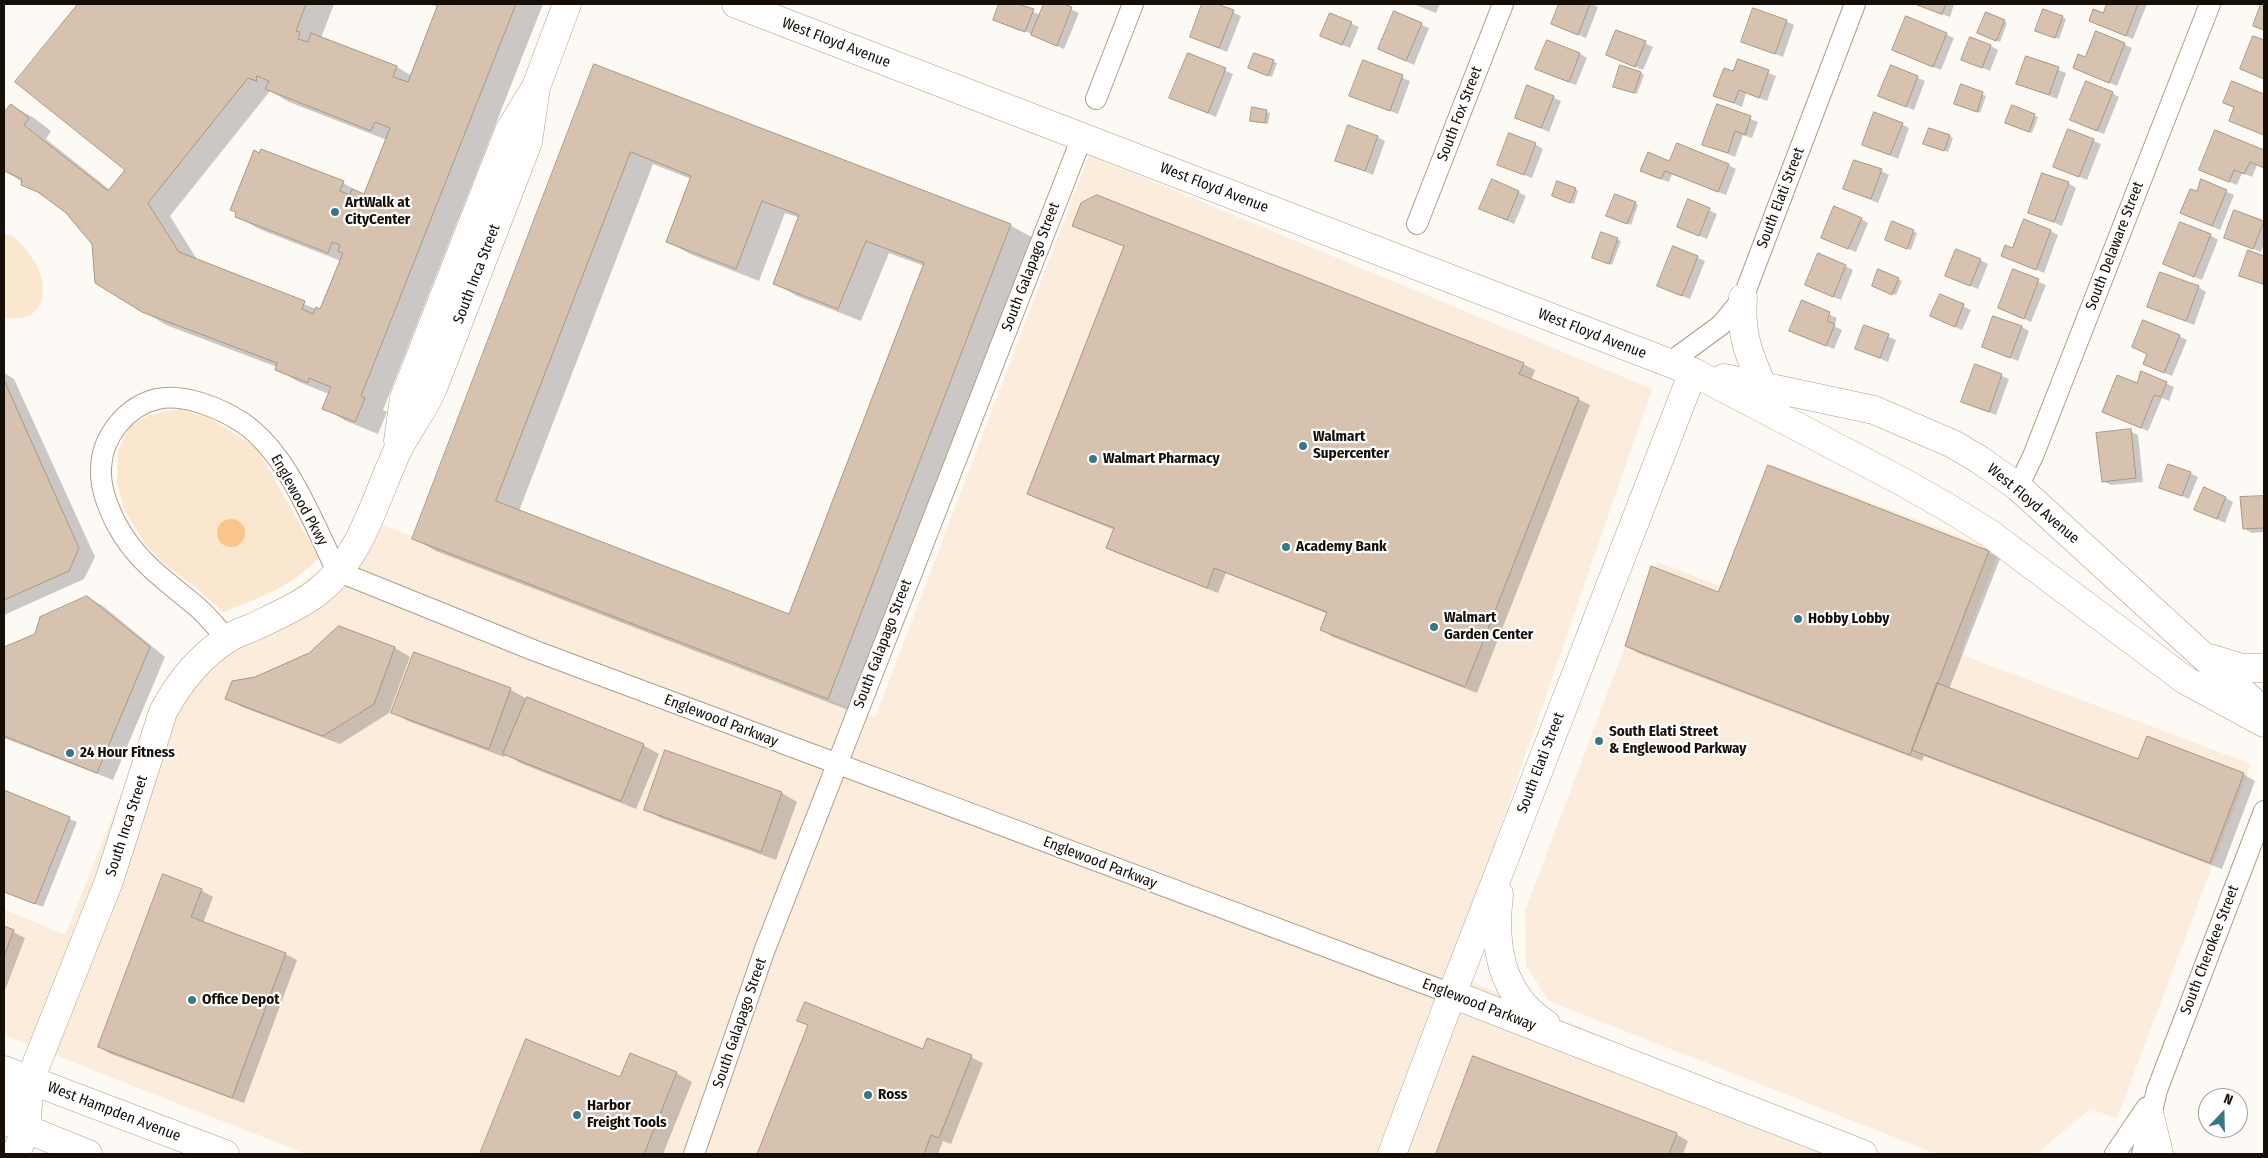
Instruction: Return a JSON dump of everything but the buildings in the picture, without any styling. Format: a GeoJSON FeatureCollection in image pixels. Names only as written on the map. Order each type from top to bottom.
{"type":"FeatureCollection","features":[{"type":"Feature","properties":{"kind":"main road","name":"South Inca Street"},"geometry":{"type":"LineString","coordinates":[[16,1154],[15,1125],[30,1080],[109,881],[163,712],[177,687],[196,666],[227,639],[315,594],[337,572],[354,548],[370,517],[396,453],[404,398],[508,131],[536,87],[567,4]]}},
{"type":"Feature","properties":{"kind":"main road","name":"West Floyd Avenue"},"geometry":{"type":"LineString","coordinates":[[736,4],[1681,368],[1903,482],[1945,506],[1989,533],[2185,680],[2264,723]]}},
{"type":"Feature","properties":{"kind":"main road"},"geometry":{"type":"LineString","coordinates":[[1743,298],[1743,332],[1749,354],[1763,387]]}},
{"type":"Feature","properties":{"kind":"main road","name":"West Floyd Avenue"},"geometry":{"type":"LineString","coordinates":[[1681,368],[1874,410],[1953,444],[1980,460],[2018,487],[2264,712]]}},
{"type":"Feature","properties":{"kind":"main road","name":"South Elati Street"},"geometry":{"type":"LineString","coordinates":[[1392,1154],[1503,863],[1681,368]]}},
{"type":"Feature","properties":{"kind":"main road"},"geometry":{"type":"LineString","coordinates":[[2200,653],[2224,664],[2242,668],[2264,668]]}},
{"type":"Feature","properties":{"kind":"main road"},"geometry":{"type":"LineString","coordinates":[[1503,863],[1497,907],[1497,933],[1499,955],[1505,976],[1513,992],[1524,1006],[1542,1021],[1574,1042]]}},
{"type":"Feature","properties":{"kind":"main road","name":"Englewood Parkway"},"geometry":{"type":"LineString","coordinates":[[1452,994],[1864,1154]]}},
{"type":"Feature","properties":{"kind":"main road","name":"West Hampden Avenue"},"geometry":{"type":"LineString","coordinates":[[4,1070],[225,1154]]}},
{"type":"Feature","properties":{"kind":"main road","name":"South Inca Street"},"geometry":{"type":"LineString","coordinates":[[4,1105],[30,1080]]}},
{"type":"Feature","properties":{"kind":"main road"},"geometry":{"type":"LineString","coordinates":[[2154,1103],[2159,1154]]}},
{"type":"Feature","properties":{"kind":"main road"},"geometry":{"type":"LineString","coordinates":[[15,1125],[88,1154]]}},
{"type":"Feature","properties":{"kind":"street"},"geometry":{"type":"LineString","coordinates":[[1096,99],[1133,4]]}},
{"type":"Feature","properties":{"kind":"street","name":"South Fox Street"},"geometry":{"type":"LineString","coordinates":[[1417,224],[1503,4]]}},
{"type":"Feature","properties":{"kind":"street","name":"South Elati Street"},"geometry":{"type":"LineString","coordinates":[[1681,368],[1743,298],[1855,4]]}},
{"type":"Feature","properties":{"kind":"street","name":"South Delaware Street"},"geometry":{"type":"LineString","coordinates":[[2018,487],[2033,456],[2210,4]]}},
{"type":"Feature","properties":{"kind":"street","name":"South Galapago Street"},"geometry":{"type":"LineString","coordinates":[[694,1154],[765,949],[1082,137]]}},
{"type":"Feature","properties":{"kind":"street","name":"Englewood Pkwy"},"geometry":{"type":"LineString","coordinates":[[227,639],[196,606],[157,576],[136,553],[117,525],[104,496],[101,467],[107,442],[117,424],[134,408],[158,399],[187,400],[212,407],[242,423],[268,445],[288,475],[337,572]]}},
{"type":"Feature","properties":{"kind":"street","name":"Englewood Parkway"},"geometry":{"type":"LineString","coordinates":[[337,572],[533,650],[836,764],[859,770],[953,808],[1452,994]]}},
{"type":"Feature","properties":{"kind":"street","name":"South Cherokee Street"},"geometry":{"type":"LineString","coordinates":[[2142,1154],[2154,1103],[2264,811]]}},
{"type":"Feature","properties":{"kind":"street","name":"South Cherokee Street"},"geometry":{"type":"LineString","coordinates":[[2115,1154],[2154,1103]]}},
{"type":"Feature","properties":{"kind":"shaded area"},"geometry":{"type":"Polygon","coordinates":[[[1089,155],[1652,389],[1450,973],[1885,1154],[306,1154],[4,1035],[4,909],[65,935],[165,685],[381,524],[875,718],[1089,155]]]}},
{"type":"Feature","properties":{"kind":"shaded area"},"geometry":{"type":"Polygon","coordinates":[[[4,235],[12,235],[23,246],[35,262],[41,277],[43,287],[39,306],[26,317],[16,319],[4,317],[4,235]]]}},
{"type":"Feature","properties":{"kind":"shaded area"},"geometry":{"type":"Polygon","coordinates":[[[178,409],[208,417],[257,448],[319,558],[309,568],[274,591],[223,612],[199,590],[168,567],[146,545],[125,512],[117,482],[118,451],[129,427],[149,415],[178,409]]]}},
{"type":"Feature","properties":{"kind":"shaded area"},"geometry":{"type":"Polygon","coordinates":[[[1772,465],[1999,551],[1960,654],[2251,764],[2117,1118],[2090,1109],[2036,1154],[1937,1154],[1549,1001],[1526,965],[1525,911],[1657,562],[1726,588],[1772,465]]]}},
{"type":"Feature","properties":{"kind":"shaded area"},"geometry":{"type":"Polygon","coordinates":[[[231,519],[241,523],[245,533],[241,543],[231,547],[221,543],[217,533],[221,523],[231,519]]]}},
{"type":"Feature","properties":{"kind":"place","name":"ArtWalk at CityCenter"},"geometry":{"type":"Point","coordinates":[335,212]}},
{"type":"Feature","properties":{"kind":"place","name":"Walmart Supercenter"},"geometry":{"type":"Point","coordinates":[1303,446]}},
{"type":"Feature","properties":{"kind":"place","name":"Walmart Pharmacy"},"geometry":{"type":"Point","coordinates":[1093,459]}},
{"type":"Feature","properties":{"kind":"place","name":"Academy Bank"},"geometry":{"type":"Point","coordinates":[1286,547]}},
{"type":"Feature","properties":{"kind":"place","name":"Hobby Lobby"},"geometry":{"type":"Point","coordinates":[1798,619]}},
{"type":"Feature","properties":{"kind":"place","name":"Walmart Garden Center"},"geometry":{"type":"Point","coordinates":[1434,627]}},
{"type":"Feature","properties":{"kind":"place","name":"South Elati Street & Englewood Parkway"},"geometry":{"type":"Point","coordinates":[1599,741]}},
{"type":"Feature","properties":{"kind":"place","name":"24 Hour Fitness"},"geometry":{"type":"Point","coordinates":[70,753]}},
{"type":"Feature","properties":{"kind":"place","name":"Office Depot"},"geometry":{"type":"Point","coordinates":[192,1000]}},
{"type":"Feature","properties":{"kind":"place","name":"Ross"},"geometry":{"type":"Point","coordinates":[868,1095]}},
{"type":"Feature","properties":{"kind":"place","name":"Harbor Freight Tools"},"geometry":{"type":"Point","coordinates":[577,1115]}}]}
